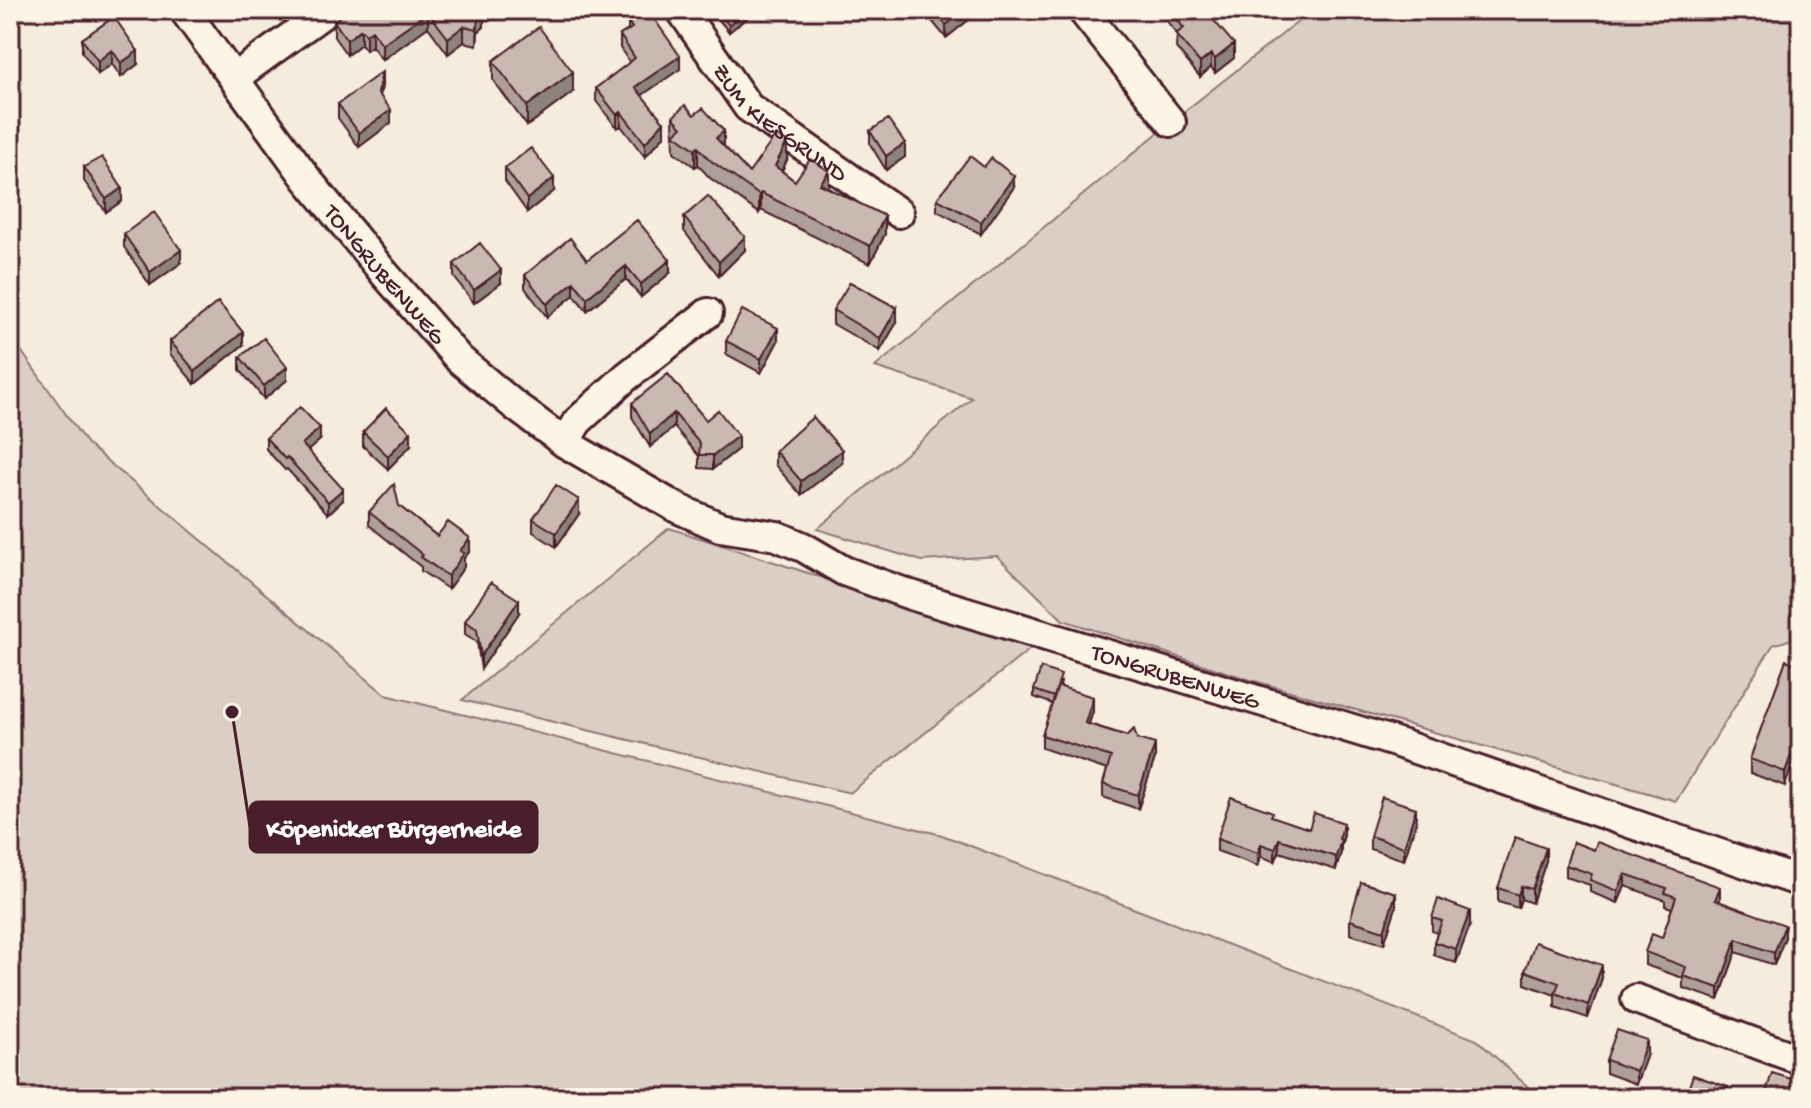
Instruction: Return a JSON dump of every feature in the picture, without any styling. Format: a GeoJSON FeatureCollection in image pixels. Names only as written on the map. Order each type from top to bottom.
{"type":"FeatureCollection","features":[{"type":"Feature","properties":{"kind":"street","name":"TONGRUBENWEG"},"geometry":{"type":"LineString","coordinates":[[184,10],[307,179],[435,334],[459,359],[565,443],[641,489],[720,527],[777,536],[844,571],[871,581],[1123,661],[1392,741],[1801,882]]}},
{"type":"Feature","properties":{"kind":"street"},"geometry":{"type":"LineString","coordinates":[[234,78],[328,10]]}},
{"type":"Feature","properties":{"kind":"street","name":"ZUM KIESGRUND"},"geometry":{"type":"LineString","coordinates":[[681,10],[748,107],[899,213]]}},
{"type":"Feature","properties":{"kind":"street"},"geometry":{"type":"LineString","coordinates":[[1082,10],[1171,122]]}},
{"type":"Feature","properties":{"kind":"street"},"geometry":{"type":"LineString","coordinates":[[565,443],[577,422],[606,395],[708,313]]}},
{"type":"Feature","properties":{"kind":"street"},"geometry":{"type":"LineString","coordinates":[[1636,999],[1801,1060]]}},
{"type":"Feature","properties":{"kind":"shaded area"},"geometry":{"type":"Polygon","coordinates":[[[1313,10],[1801,10],[1801,636],[1773,645],[1676,801],[1251,680],[1063,620],[997,556],[922,561],[817,529],[972,398],[875,367],[1171,122],[1313,10]]]}},
{"type":"Feature","properties":{"kind":"shaded area"},"geometry":{"type":"Polygon","coordinates":[[[10,335],[87,444],[386,695],[942,835],[1477,1040],[1540,1098],[10,1098],[10,335]]]}},
{"type":"Feature","properties":{"kind":"shaded area"},"geometry":{"type":"Polygon","coordinates":[[[669,528],[1034,646],[850,793],[462,700],[669,528]]]}},
{"type":"Feature","properties":{"kind":"building"},"geometry":{"type":"Polygon","coordinates":[[[349,10],[484,12],[478,16],[477,29],[464,26],[448,38],[428,12],[382,44],[372,30],[366,34],[361,29],[347,40],[334,21],[349,10]]]}},
{"type":"Feature","properties":{"kind":"building"},"geometry":{"type":"Polygon","coordinates":[[[645,10],[680,56],[635,87],[664,122],[645,143],[621,112],[617,115],[596,88],[635,58],[620,35],[632,28],[628,21],[645,10]]]}},
{"type":"Feature","properties":{"kind":"building"},"geometry":{"type":"Polygon","coordinates":[[[717,10],[748,10],[729,25],[717,10]]]}},
{"type":"Feature","properties":{"kind":"building"},"geometry":{"type":"Polygon","coordinates":[[[934,10],[964,10],[946,25],[934,10]]]}},
{"type":"Feature","properties":{"kind":"building"},"geometry":{"type":"Polygon","coordinates":[[[1169,10],[1205,10],[1234,44],[1215,59],[1211,54],[1200,63],[1176,34],[1184,28],[1169,10]]]}},
{"type":"Feature","properties":{"kind":"building"},"geometry":{"type":"Polygon","coordinates":[[[114,17],[138,51],[121,63],[112,50],[98,61],[82,39],[114,17]]]}},
{"type":"Feature","properties":{"kind":"building"},"geometry":{"type":"Polygon","coordinates":[[[539,27],[573,72],[527,106],[493,61],[539,27]]]}},
{"type":"Feature","properties":{"kind":"building"},"geometry":{"type":"Polygon","coordinates":[[[382,72],[378,93],[391,110],[359,133],[338,104],[382,72]]]}},
{"type":"Feature","properties":{"kind":"building"},"geometry":{"type":"Polygon","coordinates":[[[685,105],[694,115],[703,108],[724,131],[716,138],[749,173],[776,135],[787,142],[775,166],[795,181],[810,159],[829,171],[820,184],[885,216],[870,246],[761,193],[759,195],[710,160],[698,147],[695,149],[674,134],[682,127],[673,117],[685,105]]]}},
{"type":"Feature","properties":{"kind":"building"},"geometry":{"type":"Polygon","coordinates":[[[888,119],[905,143],[886,156],[870,131],[888,119]]]}},
{"type":"Feature","properties":{"kind":"building"},"geometry":{"type":"Polygon","coordinates":[[[531,148],[554,178],[527,199],[505,168],[531,148]]]}},
{"type":"Feature","properties":{"kind":"building"},"geometry":{"type":"Polygon","coordinates":[[[970,156],[984,167],[991,158],[1014,176],[981,222],[937,199],[970,156]]]}},
{"type":"Feature","properties":{"kind":"building"},"geometry":{"type":"Polygon","coordinates":[[[102,157],[122,188],[106,199],[84,167],[102,157]]]}},
{"type":"Feature","properties":{"kind":"building"},"geometry":{"type":"Polygon","coordinates":[[[708,196],[745,237],[719,262],[684,217],[708,196]]]}},
{"type":"Feature","properties":{"kind":"building"},"geometry":{"type":"Polygon","coordinates":[[[154,212],[181,250],[150,272],[124,234],[154,212]]]}},
{"type":"Feature","properties":{"kind":"building"},"geometry":{"type":"Polygon","coordinates":[[[637,220],[670,260],[641,284],[626,266],[587,298],[574,282],[547,304],[525,275],[570,238],[587,260],[637,220]]]}},
{"type":"Feature","properties":{"kind":"building"},"geometry":{"type":"Polygon","coordinates":[[[480,243],[501,270],[474,290],[454,264],[480,243]]]}},
{"type":"Feature","properties":{"kind":"building"},"geometry":{"type":"Polygon","coordinates":[[[850,282],[897,308],[880,338],[833,310],[850,282]]]}},
{"type":"Feature","properties":{"kind":"building"},"geometry":{"type":"Polygon","coordinates":[[[218,302],[243,332],[195,371],[170,341],[218,302]]]}},
{"type":"Feature","properties":{"kind":"building"},"geometry":{"type":"Polygon","coordinates":[[[742,310],[778,328],[761,359],[726,341],[742,310]]]}},
{"type":"Feature","properties":{"kind":"building"},"geometry":{"type":"Polygon","coordinates":[[[264,338],[287,367],[264,386],[240,357],[264,338]]]}},
{"type":"Feature","properties":{"kind":"building"},"geometry":{"type":"Polygon","coordinates":[[[668,374],[706,420],[718,410],[738,436],[713,455],[699,455],[700,444],[674,413],[650,434],[632,403],[668,374]]]}},
{"type":"Feature","properties":{"kind":"building"},"geometry":{"type":"Polygon","coordinates":[[[300,407],[320,428],[302,444],[343,489],[328,502],[266,438],[300,407]]]}},
{"type":"Feature","properties":{"kind":"building"},"geometry":{"type":"Polygon","coordinates":[[[386,408],[411,432],[388,456],[363,432],[386,408]]]}},
{"type":"Feature","properties":{"kind":"building"},"geometry":{"type":"Polygon","coordinates":[[[813,417],[842,450],[801,481],[775,451],[813,417]]]}},
{"type":"Feature","properties":{"kind":"building"},"geometry":{"type":"Polygon","coordinates":[[[394,484],[399,506],[437,536],[448,522],[470,538],[448,576],[369,512],[394,484]]]}},
{"type":"Feature","properties":{"kind":"building"},"geometry":{"type":"Polygon","coordinates":[[[556,485],[579,500],[556,533],[533,519],[556,485]]]}},
{"type":"Feature","properties":{"kind":"building"},"geometry":{"type":"Polygon","coordinates":[[[491,582],[519,600],[481,656],[477,629],[465,621],[491,582]]]}},
{"type":"Feature","properties":{"kind":"building"},"geometry":{"type":"Polygon","coordinates":[[[1786,660],[1801,666],[1801,727],[1785,772],[1750,759],[1786,660]]]}},
{"type":"Feature","properties":{"kind":"building"},"geometry":{"type":"Polygon","coordinates":[[[1041,668],[1061,675],[1054,697],[1034,690],[1041,668]]]}},
{"type":"Feature","properties":{"kind":"building"},"geometry":{"type":"Polygon","coordinates":[[[1058,686],[1093,697],[1085,723],[1127,736],[1134,729],[1137,739],[1155,744],[1138,795],[1103,784],[1111,757],[1042,735],[1058,686]]]}},
{"type":"Feature","properties":{"kind":"building"},"geometry":{"type":"Polygon","coordinates":[[[1231,797],[1309,829],[1314,813],[1344,823],[1336,857],[1279,839],[1275,849],[1261,844],[1258,853],[1217,839],[1231,797]]]}},
{"type":"Feature","properties":{"kind":"building"},"geometry":{"type":"Polygon","coordinates":[[[1382,797],[1416,808],[1404,847],[1370,836],[1382,797]]]}},
{"type":"Feature","properties":{"kind":"building"},"geometry":{"type":"Polygon","coordinates":[[[1515,837],[1546,848],[1532,889],[1521,886],[1518,895],[1498,888],[1515,837]]]}},
{"type":"Feature","properties":{"kind":"building"},"geometry":{"type":"Polygon","coordinates":[[[1573,842],[1594,850],[1597,842],[1720,887],[1715,900],[1785,925],[1774,953],[1736,939],[1719,988],[1683,976],[1686,967],[1645,952],[1652,934],[1662,938],[1676,897],[1665,893],[1667,888],[1625,874],[1618,891],[1590,880],[1592,874],[1566,865],[1573,842]]]}},
{"type":"Feature","properties":{"kind":"building"},"geometry":{"type":"Polygon","coordinates":[[[1361,882],[1396,893],[1384,931],[1350,920],[1361,882]]]}},
{"type":"Feature","properties":{"kind":"building"},"geometry":{"type":"Polygon","coordinates":[[[1438,899],[1470,911],[1456,949],[1434,942],[1442,921],[1432,918],[1438,899]]]}},
{"type":"Feature","properties":{"kind":"building"},"geometry":{"type":"Polygon","coordinates":[[[1535,942],[1602,965],[1588,1005],[1555,993],[1559,983],[1525,971],[1535,942]]]}},
{"type":"Feature","properties":{"kind":"building"},"geometry":{"type":"Polygon","coordinates":[[[1617,1030],[1647,1040],[1636,1071],[1606,1060],[1617,1030]]]}},
{"type":"Feature","properties":{"kind":"building"},"geometry":{"type":"Polygon","coordinates":[[[1772,1073],[1801,1082],[1801,1098],[1764,1098],[1772,1073]]]}},
{"type":"Feature","properties":{"kind":"building"},"geometry":{"type":"Polygon","coordinates":[[[1693,1075],[1728,1087],[1725,1098],[1685,1098],[1693,1075]]]}},
{"type":"Feature","properties":{"kind":"place","name":"Köpenicker Bürgerheide"},"geometry":{"type":"Point","coordinates":[232,712]}}]}
